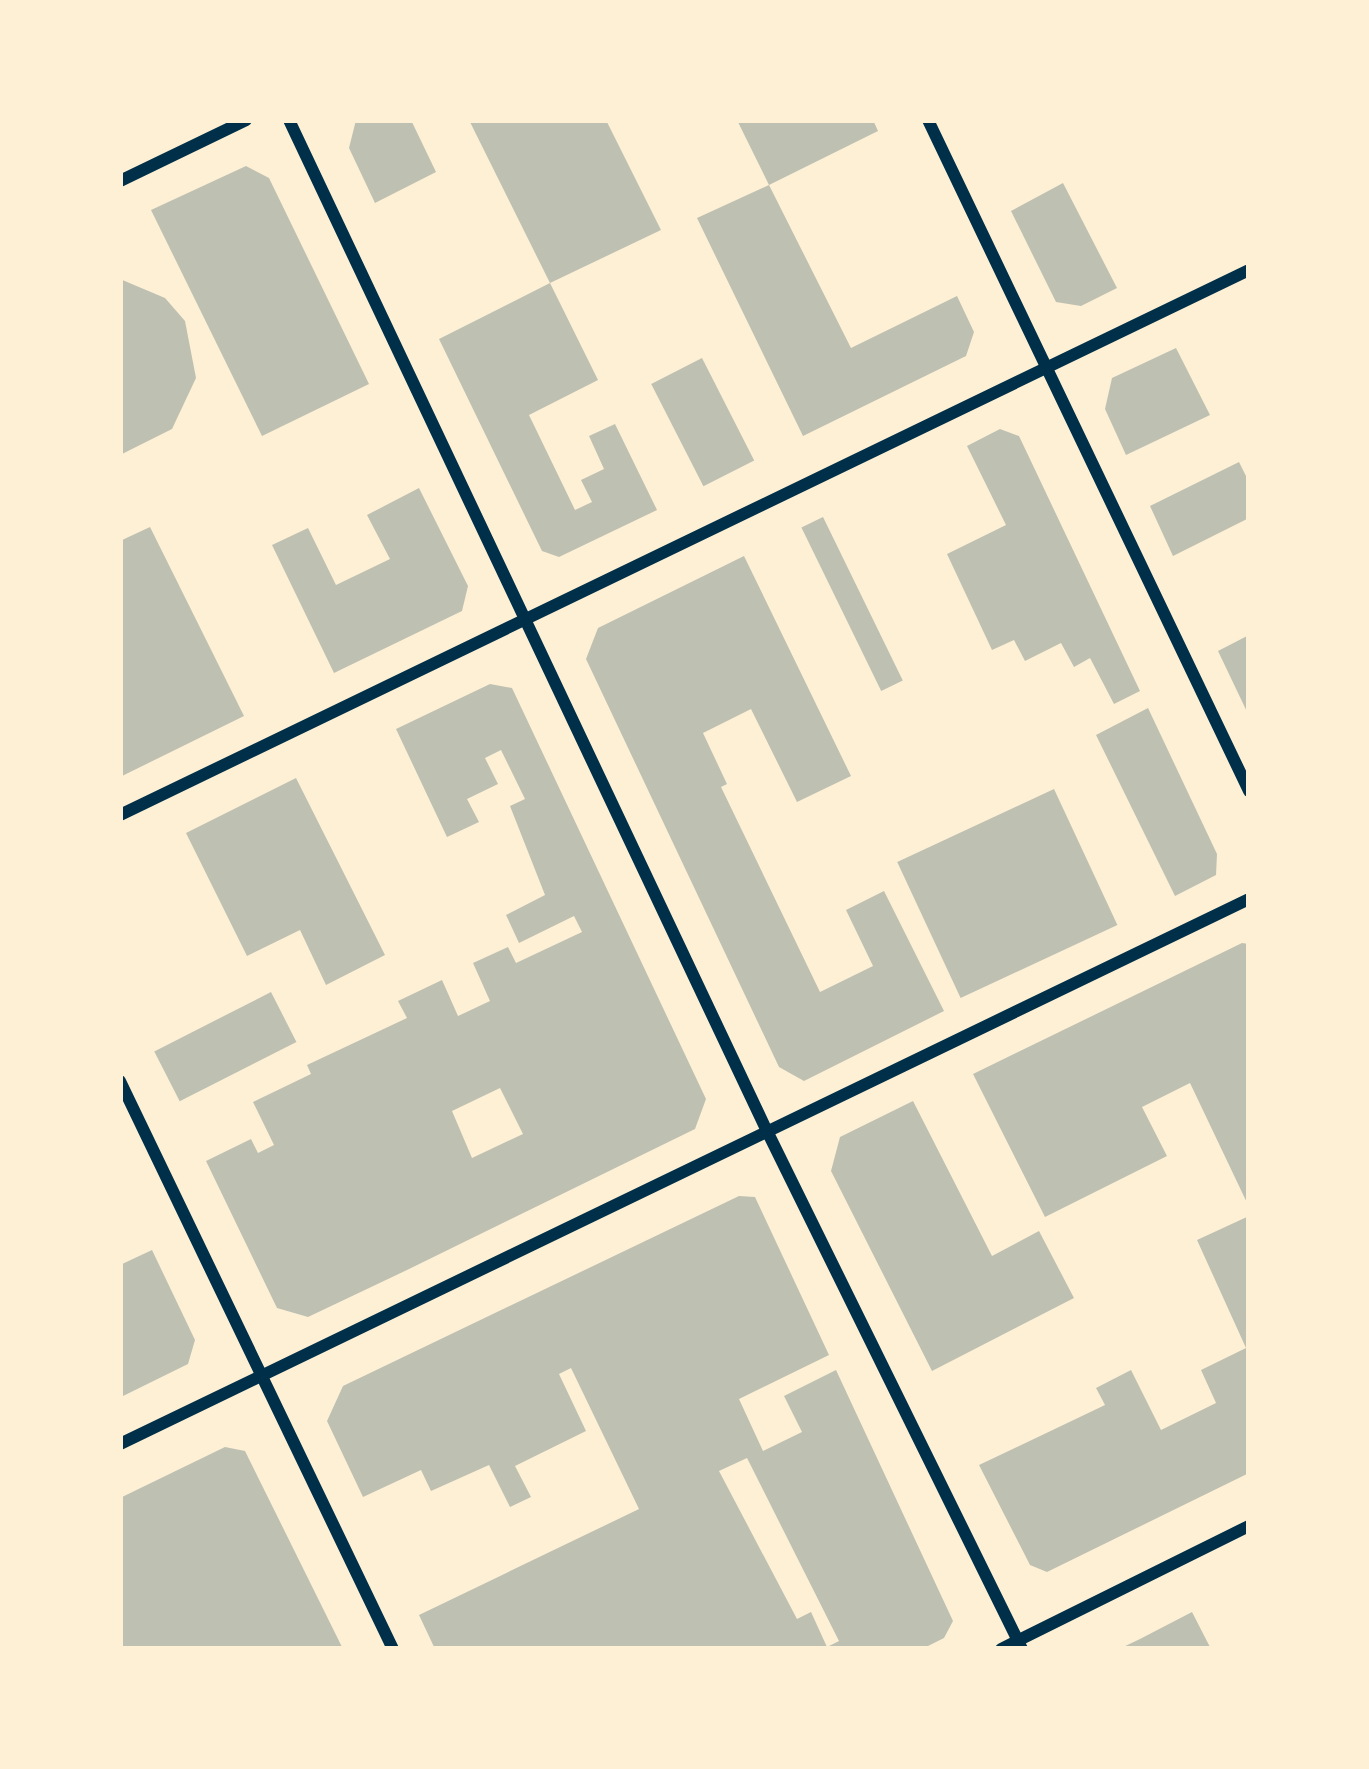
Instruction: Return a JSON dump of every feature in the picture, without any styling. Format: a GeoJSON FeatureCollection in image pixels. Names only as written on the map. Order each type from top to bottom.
{"type":"FeatureCollection","features":[{"type":"Feature","properties":{"kind":"street"},"geometry":{"type":"LineString","coordinates":[[120,181],[246,120]]}},
{"type":"Feature","properties":{"kind":"street"},"geometry":{"type":"LineString","coordinates":[[289,120],[766,1131],[1020,1645]]}},
{"type":"Feature","properties":{"kind":"street"},"geometry":{"type":"LineString","coordinates":[[928,120],[1249,790]]}},
{"type":"Feature","properties":{"kind":"street"},"geometry":{"type":"LineString","coordinates":[[120,815],[1249,270]]}},
{"type":"Feature","properties":{"kind":"street"},"geometry":{"type":"LineString","coordinates":[[120,1444],[1249,899]]}},
{"type":"Feature","properties":{"kind":"street"},"geometry":{"type":"LineString","coordinates":[[120,1081],[393,1649]]}},
{"type":"Feature","properties":{"kind":"street"},"geometry":{"type":"LineString","coordinates":[[1001,1649],[1020,1645],[1249,1526]]}},
{"type":"Feature","properties":{"kind":"building"},"geometry":{"type":"Polygon","coordinates":[[[356,120],[411,120],[436,172],[375,203],[349,148],[356,120]]]}},
{"type":"Feature","properties":{"kind":"building"},"geometry":{"type":"Polygon","coordinates":[[[469,120],[606,120],[661,230],[550,283],[469,120]]]}},
{"type":"Feature","properties":{"kind":"building"},"geometry":{"type":"Polygon","coordinates":[[[737,120],[873,120],[878,131],[769,185],[737,120]]]}},
{"type":"Feature","properties":{"kind":"building"},"geometry":{"type":"Polygon","coordinates":[[[246,166],[269,178],[369,384],[262,436],[151,210],[246,166]]]}},
{"type":"Feature","properties":{"kind":"building"},"geometry":{"type":"Polygon","coordinates":[[[1063,183],[1117,288],[1081,306],[1056,302],[1011,211],[1063,183]]]}},
{"type":"Feature","properties":{"kind":"building"},"geometry":{"type":"Polygon","coordinates":[[[769,185],[851,348],[957,296],[974,332],[966,356],[803,436],[697,218],[769,185]]]}},
{"type":"Feature","properties":{"kind":"building"},"geometry":{"type":"Polygon","coordinates":[[[120,279],[165,298],[185,321],[196,378],[172,429],[120,455],[120,279]]]}},
{"type":"Feature","properties":{"kind":"building"},"geometry":{"type":"Polygon","coordinates":[[[550,283],[598,380],[529,415],[575,510],[592,502],[581,480],[604,469],[589,436],[615,424],[657,510],[559,557],[542,551],[439,339],[550,283]]]}},
{"type":"Feature","properties":{"kind":"building"},"geometry":{"type":"Polygon","coordinates":[[[1176,348],[1210,415],[1126,455],[1105,409],[1112,378],[1176,348]]]}},
{"type":"Feature","properties":{"kind":"building"},"geometry":{"type":"Polygon","coordinates":[[[702,358],[754,460],[703,486],[651,384],[702,358]]]}},
{"type":"Feature","properties":{"kind":"building"},"geometry":{"type":"Polygon","coordinates":[[[1000,429],[1019,436],[1140,691],[1114,704],[1090,658],[1074,667],[1061,643],[1025,661],[1014,640],[992,650],[947,554],[1006,525],[967,446],[1000,429]]]}},
{"type":"Feature","properties":{"kind":"building"},"geometry":{"type":"Polygon","coordinates":[[[1239,462],[1249,482],[1249,518],[1173,556],[1150,506],[1239,462]]]}},
{"type":"Feature","properties":{"kind":"building"},"geometry":{"type":"Polygon","coordinates":[[[419,488],[468,586],[462,611],[334,673],[272,545],[308,528],[336,585],[390,559],[367,515],[419,488]]]}},
{"type":"Feature","properties":{"kind":"building"},"geometry":{"type":"Polygon","coordinates":[[[823,517],[903,681],[881,691],[801,528],[823,517]]]}},
{"type":"Feature","properties":{"kind":"building"},"geometry":{"type":"Polygon","coordinates":[[[150,527],[244,716],[120,777],[120,541],[150,527]]]}},
{"type":"Feature","properties":{"kind":"building"},"geometry":{"type":"Polygon","coordinates":[[[744,556],[851,776],[797,802],[751,709],[703,733],[727,784],[721,787],[820,992],[873,966],[846,910],[884,891],[944,1011],[804,1081],[779,1067],[586,659],[598,628],[744,556]]]}},
{"type":"Feature","properties":{"kind":"building"},"geometry":{"type":"Polygon","coordinates":[[[1249,635],[1249,716],[1218,651],[1249,635]]]}},
{"type":"Feature","properties":{"kind":"building"},"geometry":{"type":"Polygon","coordinates":[[[490,684],[512,688],[706,1099],[695,1129],[308,1317],[277,1308],[206,1161],[251,1139],[258,1153],[274,1145],[253,1102],[311,1074],[307,1065],[407,1018],[398,1001],[442,980],[458,1016],[490,1001],[473,963],[508,947],[516,963],[582,932],[574,916],[519,943],[506,915],[545,895],[510,806],[525,799],[501,750],[485,758],[498,784],[467,799],[479,822],[447,837],[396,729],[490,684]],[[500,1088],[452,1111],[472,1158],[523,1134],[500,1088]]]}},
{"type":"Feature","properties":{"kind":"building"},"geometry":{"type":"Polygon","coordinates":[[[1148,708],[1217,854],[1216,875],[1175,896],[1096,735],[1148,708]]]}},
{"type":"Feature","properties":{"kind":"building"},"geometry":{"type":"Polygon","coordinates":[[[296,778],[385,955],[326,985],[300,930],[247,956],[186,833],[296,778]]]}},
{"type":"Feature","properties":{"kind":"building"},"geometry":{"type":"Polygon","coordinates":[[[1054,789],[1117,925],[961,998],[897,862],[1054,789]]]}},
{"type":"Feature","properties":{"kind":"building"},"geometry":{"type":"Polygon","coordinates":[[[1242,943],[1249,944],[1249,1207],[1190,1083],[1142,1107],[1167,1156],[1045,1217],[973,1074],[1242,943]]]}},
{"type":"Feature","properties":{"kind":"building"},"geometry":{"type":"Polygon","coordinates":[[[271,992],[296,1042],[180,1101],[154,1051],[271,992]]]}},
{"type":"Feature","properties":{"kind":"building"},"geometry":{"type":"Polygon","coordinates":[[[913,1101],[992,1256],[1039,1231],[1074,1298],[932,1371],[831,1171],[840,1137],[913,1101]]]}},
{"type":"Feature","properties":{"kind":"building"},"geometry":{"type":"Polygon","coordinates":[[[739,1196],[755,1197],[829,1355],[739,1399],[763,1451],[802,1432],[784,1396],[836,1370],[953,1621],[944,1638],[922,1649],[435,1649],[419,1615],[639,1509],[571,1368],[559,1374],[586,1431],[515,1466],[531,1497],[510,1507],[489,1465],[431,1491],[421,1470],[363,1497],[327,1421],[343,1386],[739,1196]],[[747,1458],[719,1471],[797,1619],[811,1612],[827,1647],[839,1641],[747,1458]]]}},
{"type":"Feature","properties":{"kind":"building"},"geometry":{"type":"Polygon","coordinates":[[[1249,1216],[1249,1473],[1047,1572],[1030,1565],[979,1465],[1105,1405],[1096,1388],[1131,1370],[1161,1430],[1216,1403],[1201,1370],[1246,1348],[1197,1240],[1249,1216]]]}},
{"type":"Feature","properties":{"kind":"building"},"geometry":{"type":"Polygon","coordinates":[[[152,1250],[195,1340],[188,1364],[123,1396],[120,1265],[152,1250]]]}},
{"type":"Feature","properties":{"kind":"building"},"geometry":{"type":"Polygon","coordinates":[[[225,1447],[245,1451],[343,1649],[120,1649],[120,1498],[225,1447]]]}},
{"type":"Feature","properties":{"kind":"building"},"geometry":{"type":"Polygon","coordinates":[[[1192,1612],[1211,1649],[1119,1649],[1140,1639],[1192,1612]]]}}]}
